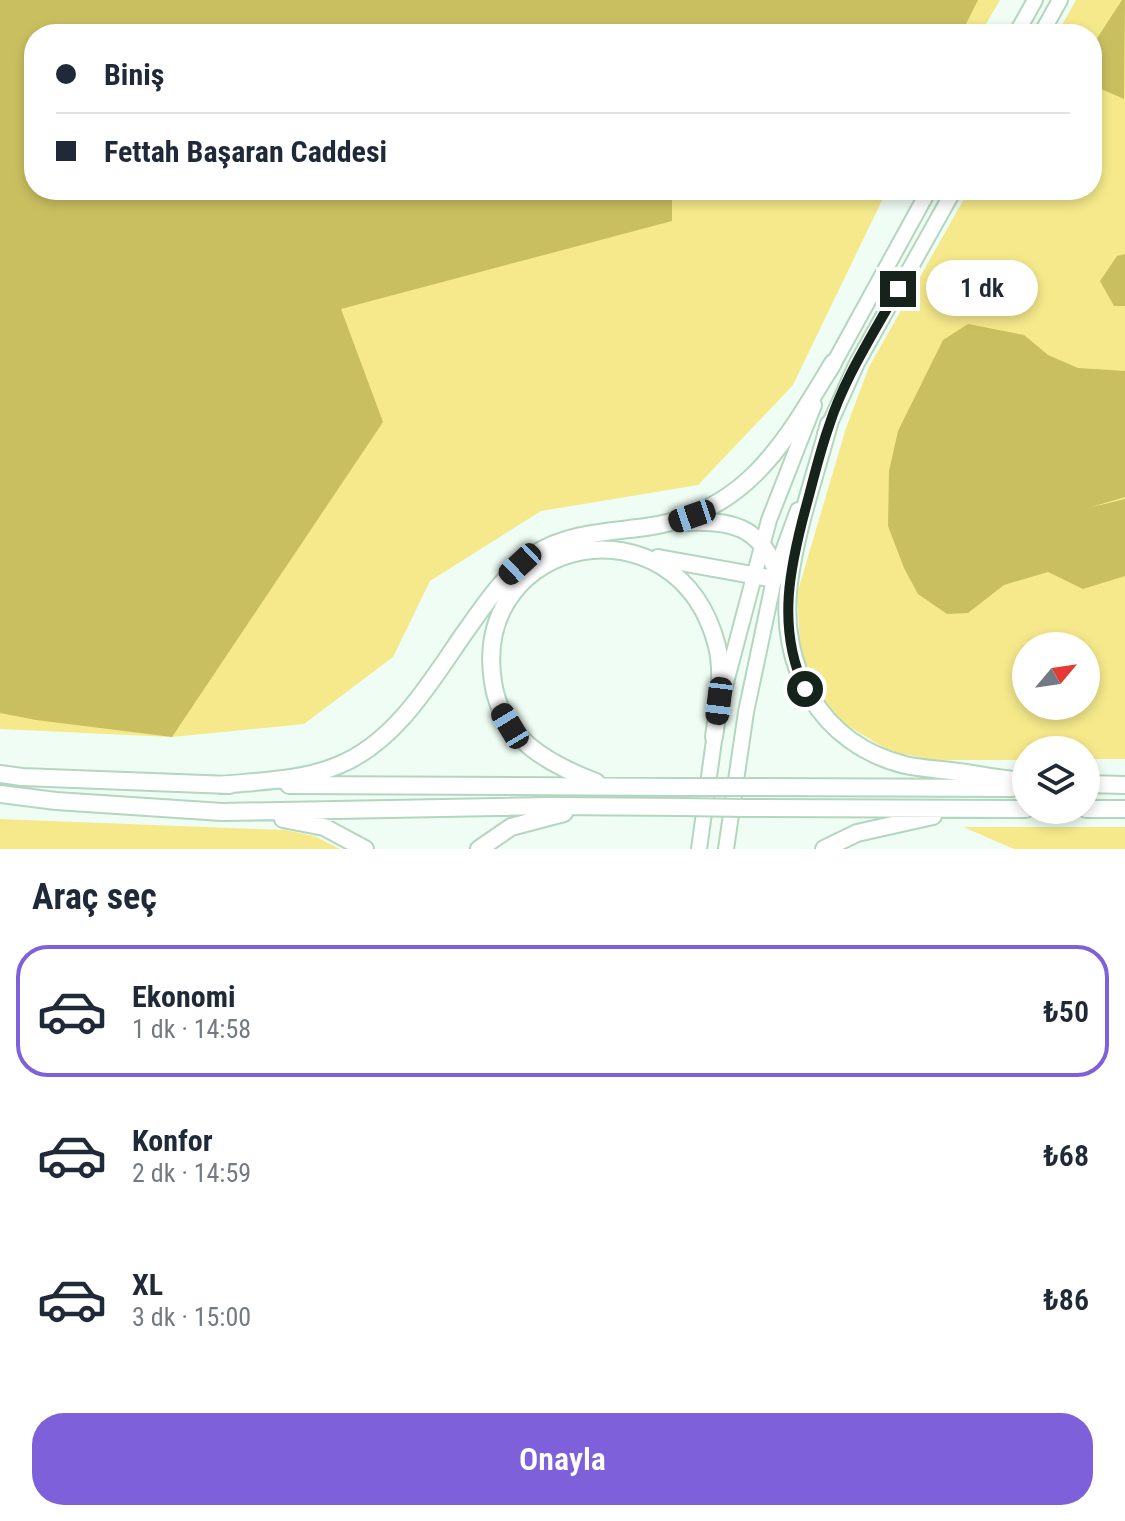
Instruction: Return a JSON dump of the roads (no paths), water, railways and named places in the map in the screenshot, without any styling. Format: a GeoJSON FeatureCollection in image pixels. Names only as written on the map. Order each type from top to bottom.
{"type":"FeatureCollection","features":[{"type":"Feature","properties":{"kind":"highway"},"geometry":{"type":"LineString","coordinates":[[674,523],[710,508],[757,475],[795,426],[833,363]]}},
{"type":"Feature","properties":{"kind":"highway"},"geometry":{"type":"LineString","coordinates":[[829,424],[788,586],[788,632],[794,663],[805,689],[831,723],[876,754],[906,765],[1012,779]]}},
{"type":"Feature","properties":{"kind":"highway"},"geometry":{"type":"LineString","coordinates":[[220,785],[303,776],[354,758],[396,725],[485,604],[520,564],[537,552],[582,536],[674,523],[726,523],[744,529],[762,543],[775,575],[753,575],[620,550],[592,549],[553,559],[532,574],[502,610],[492,643],[490,664],[501,710],[517,735],[541,757],[609,787]]}},
{"type":"Feature","properties":{"kind":"highway"},"geometry":{"type":"LineString","coordinates":[[648,557],[664,566],[689,590],[717,645],[720,667],[714,737]]}},
{"type":"Feature","properties":{"kind":"highway"},"geometry":{"type":"LineString","coordinates":[[0,774],[220,785],[1012,788]]}},
{"type":"Feature","properties":{"kind":"highway"},"geometry":{"type":"LineString","coordinates":[[1100,786],[1125,787]]}},
{"type":"Feature","properties":{"kind":"highway"},"geometry":{"type":"LineString","coordinates":[[0,794],[308,822],[338,833],[365,849]]}},
{"type":"Feature","properties":{"kind":"highway"},"geometry":{"type":"LineString","coordinates":[[222,812],[592,807],[1012,809]]}},
{"type":"Feature","properties":{"kind":"highway"},"geometry":{"type":"LineString","coordinates":[[479,849],[511,827],[592,807]]}},
{"type":"Feature","properties":{"kind":"highway"},"geometry":{"type":"LineString","coordinates":[[824,849],[857,833],[966,809]]}},
{"type":"Feature","properties":{"kind":"highway"},"geometry":{"type":"LineString","coordinates":[[1100,809],[1125,809]]}},
{"type":"Feature","properties":{"kind":"main road"},"geometry":{"type":"LineString","coordinates":[[1022,24],[1035,0]]}},
{"type":"Feature","properties":{"kind":"main road"},"geometry":{"type":"LineString","coordinates":[[1047,24],[1060,0]]}},
{"type":"Feature","properties":{"kind":"main road"},"geometry":{"type":"LineString","coordinates":[[699,849],[714,737],[762,543],[805,423],[833,363],[923,200]]}},
{"type":"Feature","properties":{"kind":"main road"},"geometry":{"type":"LineString","coordinates":[[726,849],[746,712],[775,575],[829,424],[857,363],[948,200]]}}]}
